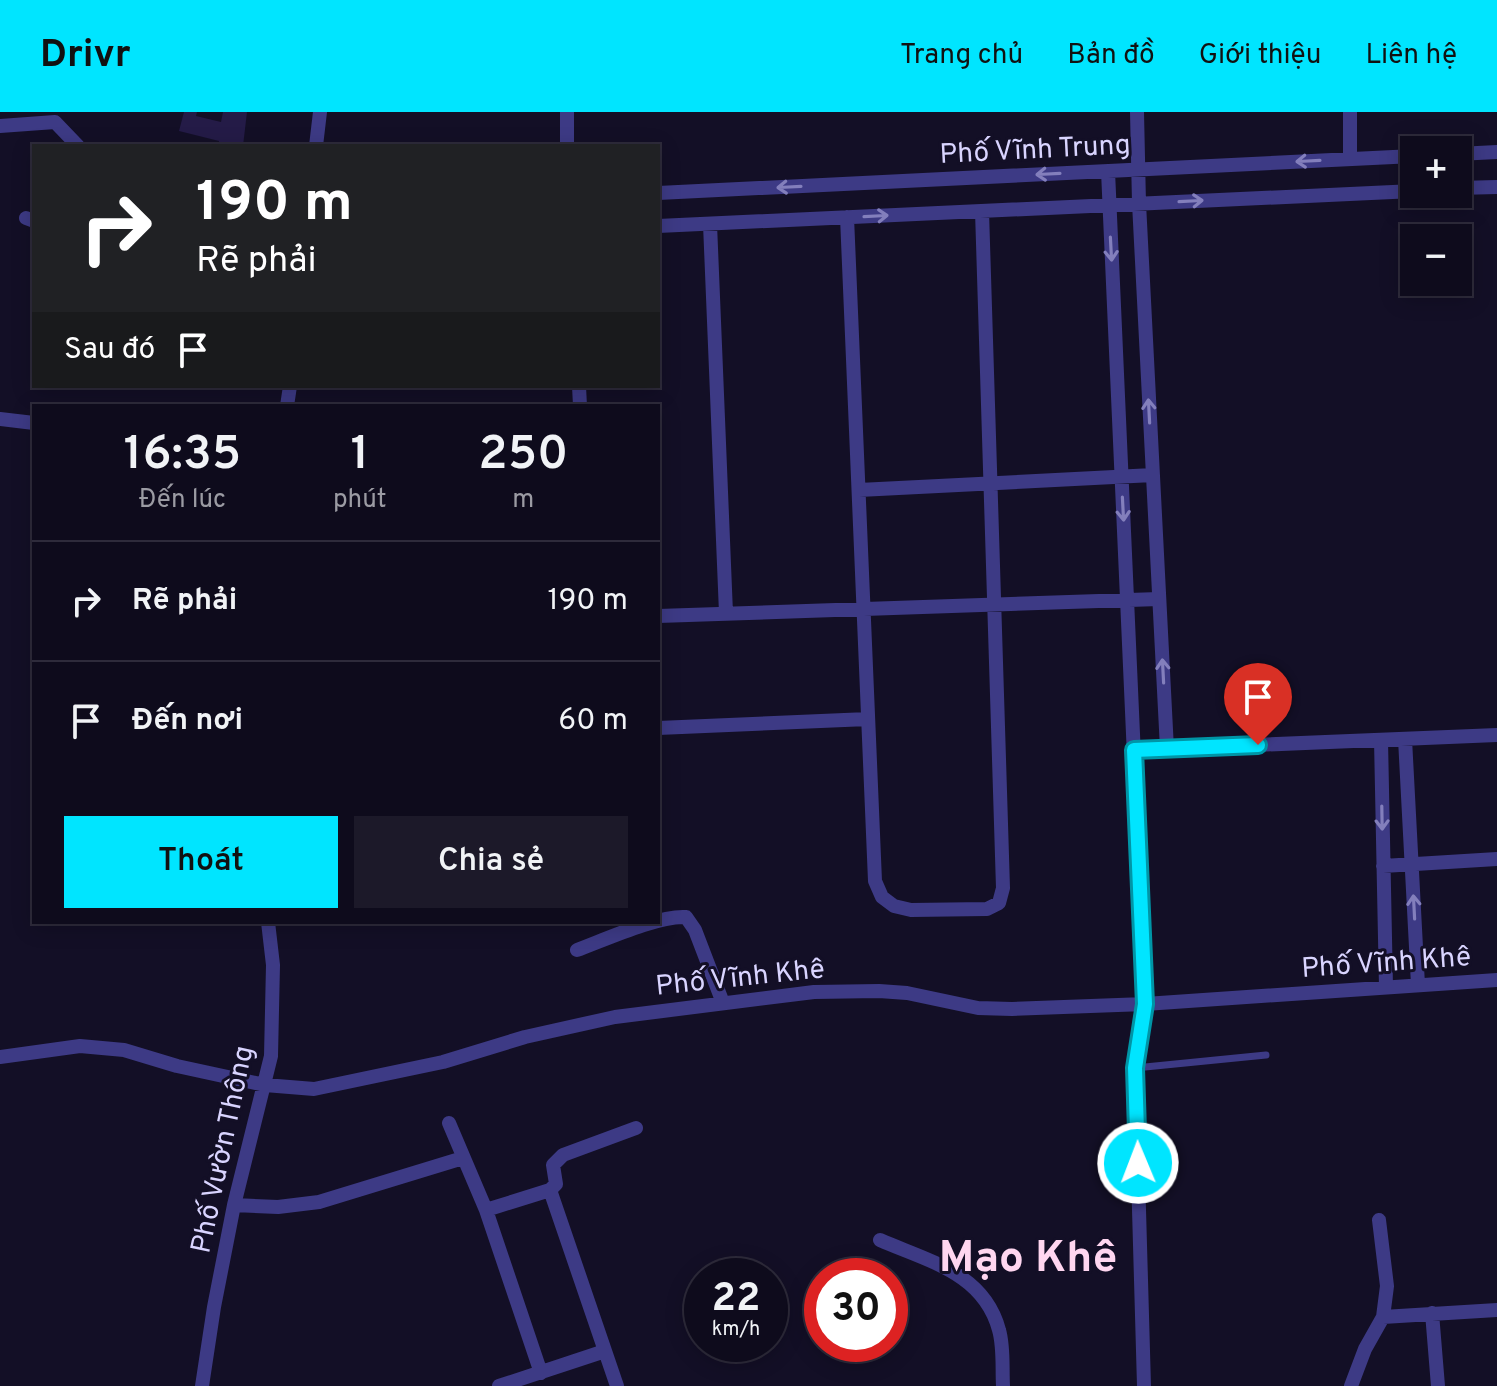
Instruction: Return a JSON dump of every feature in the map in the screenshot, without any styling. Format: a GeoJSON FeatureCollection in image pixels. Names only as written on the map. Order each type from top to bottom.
{"type":"FeatureCollection","features":[{"type":"Feature","properties":{"kind":"street"},"geometry":{"type":"LineString","coordinates":[[316,144],[320,112]]}},
{"type":"Feature","properties":{"kind":"street"},"geometry":{"type":"LineString","coordinates":[[567,112],[567,144]]}},
{"type":"Feature","properties":{"kind":"street"},"geometry":{"type":"LineString","coordinates":[[1137,112],[1167,749]]}},
{"type":"Feature","properties":{"kind":"street"},"geometry":{"type":"LineString","coordinates":[[1350,112],[1350,159]]}},
{"type":"Feature","properties":{"kind":"street"},"geometry":{"type":"LineString","coordinates":[[0,126],[51,117],[76,144]]}},
{"type":"Feature","properties":{"kind":"street"},"geometry":{"type":"LineString","coordinates":[[1472,153],[1497,152]]}},
{"type":"Feature","properties":{"kind":"street","name":"Phố Vĩnh Trung"},"geometry":{"type":"LineString","coordinates":[[660,193],[1400,157]]}},
{"type":"Feature","properties":{"kind":"street"},"geometry":{"type":"LineString","coordinates":[[1108,171],[1145,1004],[1135,1068],[1144,1386]]}},
{"type":"Feature","properties":{"kind":"street"},"geometry":{"type":"LineString","coordinates":[[1472,188],[1497,187]]}},
{"type":"Feature","properties":{"kind":"street"},"geometry":{"type":"LineString","coordinates":[[660,226],[1400,192]]}},
{"type":"Feature","properties":{"kind":"street"},"geometry":{"type":"LineString","coordinates":[[847,217],[875,881],[882,897],[894,906],[911,910],[987,909],[999,903],[1003,888],[982,211]]}},
{"type":"Feature","properties":{"kind":"street"},"geometry":{"type":"LineString","coordinates":[[710,224],[726,613]]}},
{"type":"Feature","properties":{"kind":"street"},"geometry":{"type":"LineString","coordinates":[[0,419],[32,423]]}},
{"type":"Feature","properties":{"kind":"street"},"geometry":{"type":"LineString","coordinates":[[859,490],[1153,475]]}},
{"type":"Feature","properties":{"kind":"street"},"geometry":{"type":"LineString","coordinates":[[660,616],[1159,599]]}},
{"type":"Feature","properties":{"kind":"street"},"geometry":{"type":"LineString","coordinates":[[660,728],[868,719]]}},
{"type":"Feature","properties":{"kind":"street"},"geometry":{"type":"LineString","coordinates":[[1134,750],[1497,735]]}},
{"type":"Feature","properties":{"kind":"street"},"geometry":{"type":"LineString","coordinates":[[1405,739],[1418,985]]}},
{"type":"Feature","properties":{"kind":"street"},"geometry":{"type":"LineString","coordinates":[[1381,740],[1386,987]]}},
{"type":"Feature","properties":{"kind":"street"},"geometry":{"type":"LineString","coordinates":[[1383,866],[1497,859]]}},
{"type":"Feature","properties":{"kind":"street"},"geometry":{"type":"LineString","coordinates":[[660,921],[686,917],[695,930],[723,1003]]}},
{"type":"Feature","properties":{"kind":"street","name":"Phố Vườn Thông"},"geometry":{"type":"LineString","coordinates":[[202,1386],[234,1205],[271,1056],[273,965],[268,924]]}},
{"type":"Feature","properties":{"kind":"street"},"geometry":{"type":"LineString","coordinates":[[577,950],[631,926]]}},
{"type":"Feature","properties":{"kind":"street","name":"Phố Vĩnh Khê"},"geometry":{"type":"LineString","coordinates":[[0,1057],[80,1046],[124,1050],[177,1066],[265,1085],[314,1089],[443,1062],[525,1037],[615,1017],[814,992],[907,993],[937,1002],[978,1008],[1145,1004],[1497,980]]}},
{"type":"Feature","properties":{"kind":"street"},"geometry":{"type":"LineString","coordinates":[[449,1123],[486,1210],[541,1373]]}},
{"type":"Feature","properties":{"kind":"street"},"geometry":{"type":"LineString","coordinates":[[486,1210],[550,1190],[556,1184],[553,1165],[563,1155],[636,1128]]}},
{"type":"Feature","properties":{"kind":"street"},"geometry":{"type":"LineString","coordinates":[[234,1205],[278,1207],[319,1202],[463,1158]]}},
{"type":"Feature","properties":{"kind":"street"},"geometry":{"type":"LineString","coordinates":[[550,1190],[617,1386]]}},
{"type":"Feature","properties":{"kind":"street"},"geometry":{"type":"LineString","coordinates":[[1351,1386],[1365,1349],[1383,1317],[1387,1286],[1379,1220]]}},
{"type":"Feature","properties":{"kind":"street"},"geometry":{"type":"LineString","coordinates":[[880,1240],[957,1273],[976,1287],[991,1307],[1000,1332],[1003,1386]]}},
{"type":"Feature","properties":{"kind":"street"},"geometry":{"type":"LineString","coordinates":[[1383,1317],[1497,1310]]}},
{"type":"Feature","properties":{"kind":"street"},"geometry":{"type":"LineString","coordinates":[[1432,1313],[1438,1386]]}},
{"type":"Feature","properties":{"kind":"street"},"geometry":{"type":"LineString","coordinates":[[499,1386],[605,1351]]}},
{"type":"Feature","properties":{"kind":"lane"},"geometry":{"type":"LineString","coordinates":[[1135,1068],[1266,1055]]}},
{"type":"Feature","properties":{"kind":"building"},"geometry":{"type":"Polygon","coordinates":[[[184,112],[197,112],[196,116],[221,122],[223,112],[247,112],[243,144],[218,144],[219,141],[179,131],[184,112]]]}},
{"type":"Feature","properties":{"kind":"district","name":"Mạo Khê"},"geometry":{"type":"Point","coordinates":[1028,1256]}},
{"type":"Feature","properties":{"kind":"route"},"geometry":{"type":"LineString","coordinates":[[1138,1163],[1135,1068],[1145,1004],[1134,750],[1258,745]]}}]}
